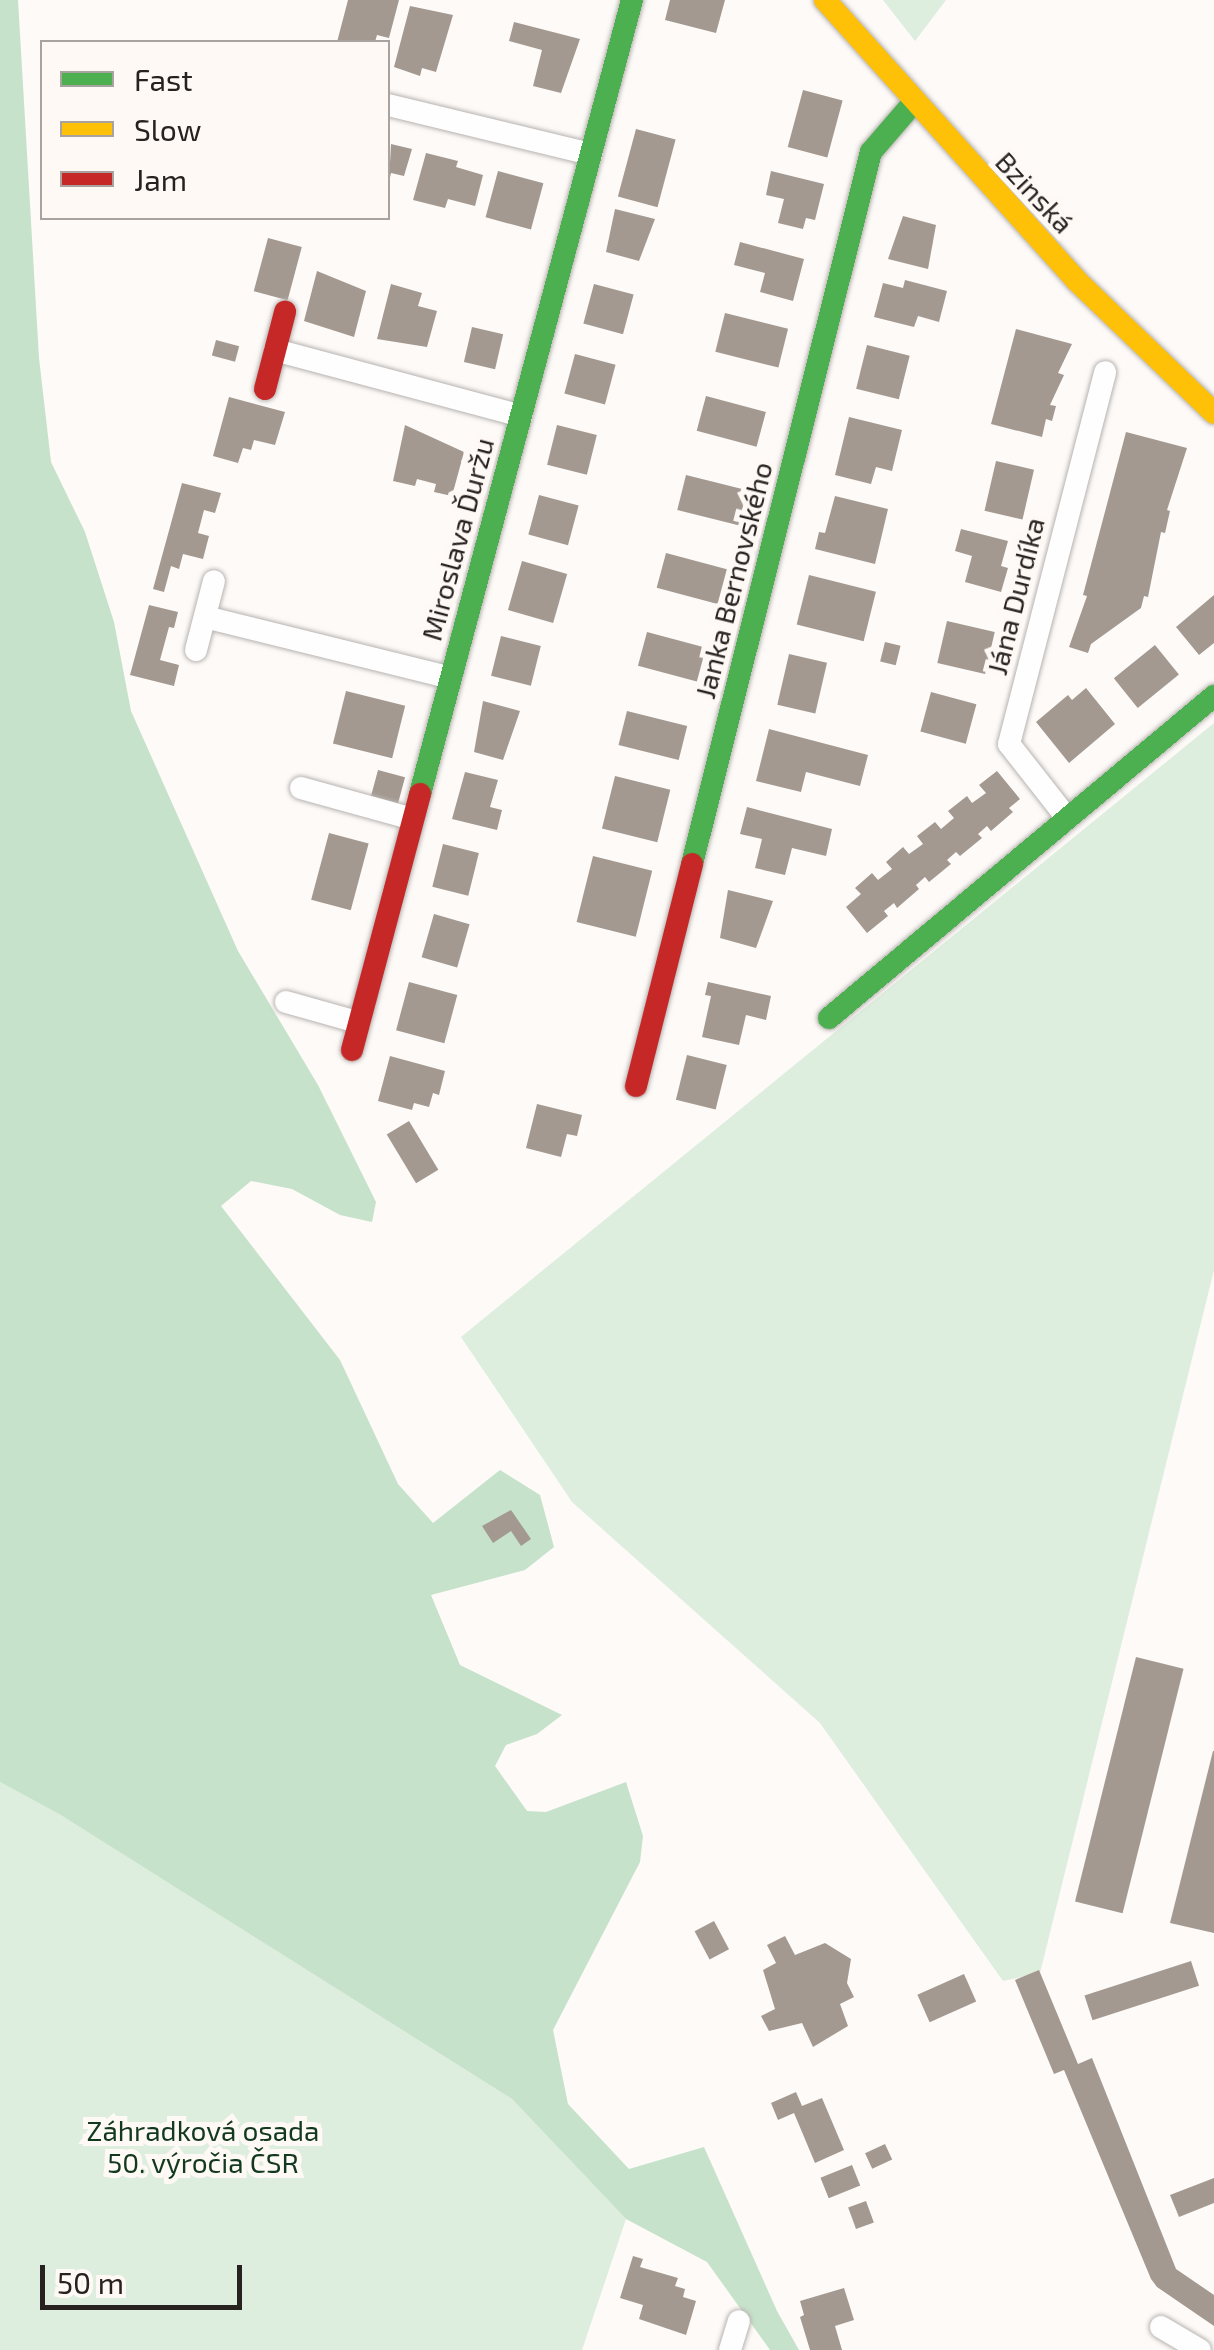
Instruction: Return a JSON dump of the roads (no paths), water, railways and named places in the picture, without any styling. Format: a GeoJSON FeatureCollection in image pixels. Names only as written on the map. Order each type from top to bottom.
{"type":"FeatureCollection","features":[{"type":"Feature","properties":{"kind":"street","name":"Miroslava Ďuržu"},"geometry":{"type":"LineString","coordinates":[[352,1050],[632,0]]}},
{"type":"Feature","properties":{"kind":"street","name":"Bzinská"},"geometry":{"type":"LineString","coordinates":[[825,0],[1077,280],[1214,412]]}},
{"type":"Feature","properties":{"kind":"street","name":"Janka Bernovského"},"geometry":{"type":"LineString","coordinates":[[636,1086],[871,152],[914,102]]}},
{"type":"Feature","properties":{"kind":"street"},"geometry":{"type":"LineString","coordinates":[[390,105],[590,154]]}},
{"type":"Feature","properties":{"kind":"street"},"geometry":{"type":"LineString","coordinates":[[265,389],[285,312]]}},
{"type":"Feature","properties":{"kind":"street","name":"Miroslava Ďuržu"},"geometry":{"type":"LineString","coordinates":[[275,350],[521,416]]}},
{"type":"Feature","properties":{"kind":"street","name":"Jána Durdíka"},"geometry":{"type":"LineString","coordinates":[[1068,818],[1009,744],[1104,372]]}},
{"type":"Feature","properties":{"kind":"street"},"geometry":{"type":"LineString","coordinates":[[196,650],[214,581]]}},
{"type":"Feature","properties":{"kind":"street","name":"Miroslava Ďuržu"},"geometry":{"type":"LineString","coordinates":[[205,617],[451,678]]}},
{"type":"Feature","properties":{"kind":"street"},"geometry":{"type":"LineString","coordinates":[[830,1018],[1214,696]]}},
{"type":"Feature","properties":{"kind":"street"},"geometry":{"type":"LineString","coordinates":[[302,788],[413,819]]}},
{"type":"Feature","properties":{"kind":"street"},"geometry":{"type":"LineString","coordinates":[[286,1002],[357,1022]]}},
{"type":"Feature","properties":{"kind":"street"},"geometry":{"type":"LineString","coordinates":[[730,2350],[739,2321]]}},
{"type":"Feature","properties":{"kind":"street"},"geometry":{"type":"LineString","coordinates":[[1161,2326],[1200,2350]]}},
{"type":"Feature","properties":{"kind":"park label","name":"Záhradková osada 50. výročia ČSR"},"geometry":{"type":"Point","coordinates":[203,2146]}}]}
